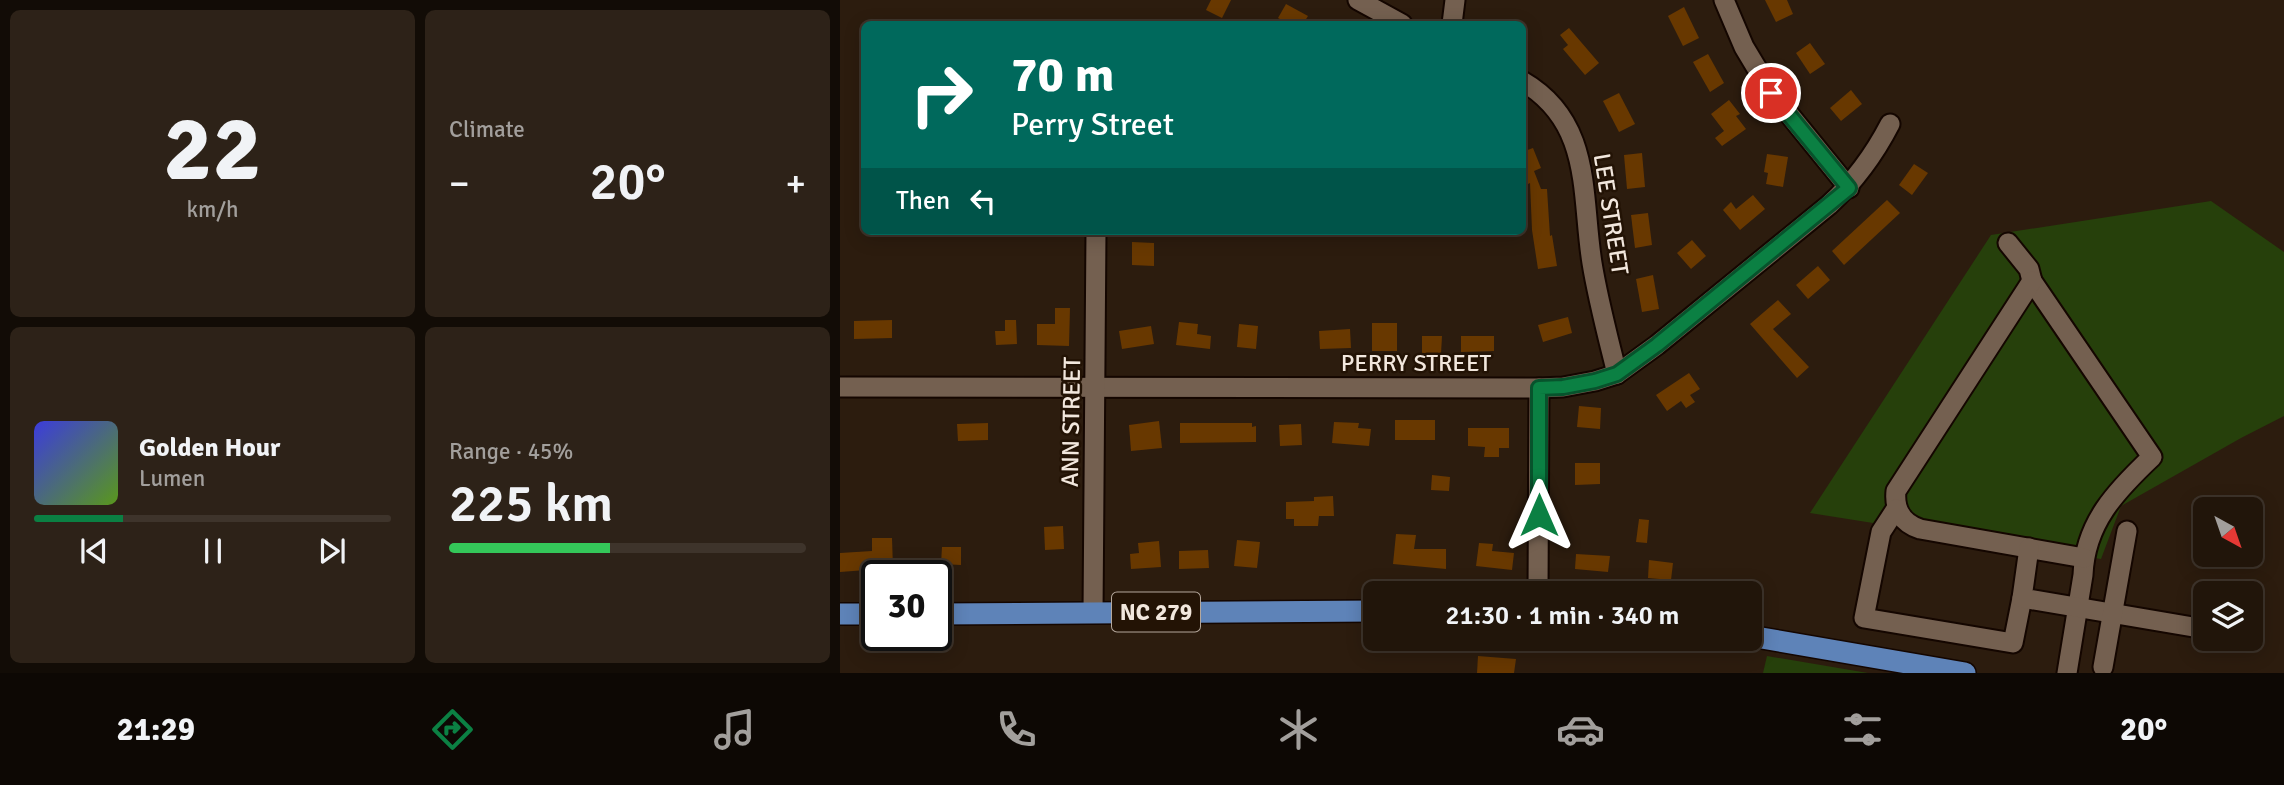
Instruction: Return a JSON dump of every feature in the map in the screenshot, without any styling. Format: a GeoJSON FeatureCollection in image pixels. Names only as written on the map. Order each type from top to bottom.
{"type":"FeatureCollection","features":[{"type":"Feature","properties":{"kind":"main road","name":"NC 279"},"geometry":{"type":"LineString","coordinates":[[952,614],[1363,611]]}},
{"type":"Feature","properties":{"kind":"main road"},"geometry":{"type":"LineString","coordinates":[[840,614],[861,614]]}},
{"type":"Feature","properties":{"kind":"main road"},"geometry":{"type":"LineString","coordinates":[[1762,638],[1965,673]]}},
{"type":"Feature","properties":{"kind":"street"},"geometry":{"type":"LineString","coordinates":[[1358,0],[1396,21]]}},
{"type":"Feature","properties":{"kind":"street"},"geometry":{"type":"LineString","coordinates":[[1452,21],[1455,0]]}},
{"type":"Feature","properties":{"kind":"street"},"geometry":{"type":"LineString","coordinates":[[1724,0],[1744,47],[1771,93],[1849,188]]}},
{"type":"Feature","properties":{"kind":"street","name":"LEE STREET"},"geometry":{"type":"LineString","coordinates":[[1526,84],[1547,99],[1557,111],[1578,153],[1587,201],[1591,260],[1617,374]]}},
{"type":"Feature","properties":{"kind":"street","name":"PERRY STREET"},"geometry":{"type":"LineString","coordinates":[[840,387],[1539,388],[1595,381],[1617,374],[1657,345],[1849,188],[1890,124]]}},
{"type":"Feature","properties":{"kind":"street","name":"ANN STREET"},"geometry":{"type":"LineString","coordinates":[[1093,613],[1096,235]]}},
{"type":"Feature","properties":{"kind":"street"},"geometry":{"type":"LineString","coordinates":[[2008,243],[2029,269],[2032,281],[2152,457],[2130,477],[2091,530],[2084,558],[2067,673]]}},
{"type":"Feature","properties":{"kind":"street"},"geometry":{"type":"LineString","coordinates":[[2029,548],[2013,643],[1864,618],[1881,533],[1896,509],[1896,491],[2032,281]]}},
{"type":"Feature","properties":{"kind":"street"},"geometry":{"type":"LineString","coordinates":[[1538,581],[1539,388]]}},
{"type":"Feature","properties":{"kind":"street"},"geometry":{"type":"LineString","coordinates":[[1896,509],[1908,524],[1920,529],[2084,558]]}},
{"type":"Feature","properties":{"kind":"street"},"geometry":{"type":"LineString","coordinates":[[2103,667],[2127,531]]}},
{"type":"Feature","properties":{"kind":"street"},"geometry":{"type":"LineString","coordinates":[[2022,598],[2193,627]]}},
{"type":"Feature","properties":{"kind":"green space"},"geometry":{"type":"Polygon","coordinates":[[[2211,201],[2284,252],[2284,416],[2121,506],[2101,559],[1810,513],[1991,235],[2211,201]]]}},
{"type":"Feature","properties":{"kind":"green space"},"geometry":{"type":"Polygon","coordinates":[[[1767,656],[1868,673],[1763,673],[1767,656]]]}},
{"type":"Feature","properties":{"kind":"building"},"geometry":{"type":"Polygon","coordinates":[[[1211,0],[1231,0],[1222,18],[1206,10],[1211,0]]]}},
{"type":"Feature","properties":{"kind":"building"},"geometry":{"type":"Polygon","coordinates":[[[1765,0],[1787,0],[1793,14],[1776,22],[1765,0]]]}},
{"type":"Feature","properties":{"kind":"building"},"geometry":{"type":"Polygon","coordinates":[[[1286,4],[1308,16],[1305,21],[1284,21],[1278,18],[1286,4]]]}},
{"type":"Feature","properties":{"kind":"building"},"geometry":{"type":"Polygon","coordinates":[[[1684,7],[1699,38],[1683,46],[1668,16],[1684,7]]]}},
{"type":"Feature","properties":{"kind":"building"},"geometry":{"type":"Polygon","coordinates":[[[1569,28],[1599,63],[1585,75],[1563,49],[1568,45],[1560,35],[1569,28]]]}},
{"type":"Feature","properties":{"kind":"building"},"geometry":{"type":"Polygon","coordinates":[[[1810,43],[1825,64],[1810,74],[1796,53],[1810,43]]]}},
{"type":"Feature","properties":{"kind":"building"},"geometry":{"type":"Polygon","coordinates":[[[1708,54],[1724,83],[1710,92],[1693,62],[1708,54]]]}},
{"type":"Feature","properties":{"kind":"building"},"geometry":{"type":"Polygon","coordinates":[[[1851,90],[1862,104],[1841,121],[1830,108],[1851,90]]]}},
{"type":"Feature","properties":{"kind":"building"},"geometry":{"type":"Polygon","coordinates":[[[1619,93],[1635,124],[1619,132],[1603,101],[1619,93]]]}},
{"type":"Feature","properties":{"kind":"building"},"geometry":{"type":"Polygon","coordinates":[[[1729,100],[1740,114],[1736,116],[1746,129],[1722,146],[1715,138],[1724,131],[1711,114],[1729,100]]]}},
{"type":"Feature","properties":{"kind":"building"},"geometry":{"type":"Polygon","coordinates":[[[1533,148],[1541,168],[1534,171],[1541,189],[1547,189],[1550,236],[1552,235],[1557,266],[1538,269],[1532,230],[1530,183],[1526,185],[1526,151],[1533,148]]]}},
{"type":"Feature","properties":{"kind":"building"},"geometry":{"type":"Polygon","coordinates":[[[1642,153],[1645,187],[1627,189],[1624,155],[1642,153]]]}},
{"type":"Feature","properties":{"kind":"building"},"geometry":{"type":"Polygon","coordinates":[[[1767,154],[1788,157],[1783,187],[1766,184],[1768,173],[1764,172],[1767,154]]]}},
{"type":"Feature","properties":{"kind":"building"},"geometry":{"type":"Polygon","coordinates":[[[1914,164],[1928,173],[1912,195],[1899,185],[1914,164]]]}},
{"type":"Feature","properties":{"kind":"building"},"geometry":{"type":"Polygon","coordinates":[[[1753,195],[1765,209],[1740,230],[1723,210],[1731,202],[1736,209],[1753,195]]]}},
{"type":"Feature","properties":{"kind":"building"},"geometry":{"type":"Polygon","coordinates":[[[1887,200],[1900,213],[1844,265],[1832,251],[1887,200]]]}},
{"type":"Feature","properties":{"kind":"building"},"geometry":{"type":"Polygon","coordinates":[[[1648,213],[1652,245],[1635,248],[1631,215],[1648,213]]]}},
{"type":"Feature","properties":{"kind":"building"},"geometry":{"type":"Polygon","coordinates":[[[1692,240],[1706,256],[1691,269],[1677,253],[1692,240]]]}},
{"type":"Feature","properties":{"kind":"building"},"geometry":{"type":"Polygon","coordinates":[[[1132,242],[1154,243],[1154,266],[1132,265],[1132,242]]]}},
{"type":"Feature","properties":{"kind":"building"},"geometry":{"type":"Polygon","coordinates":[[[1818,266],[1830,280],[1808,299],[1796,285],[1818,266]]]}},
{"type":"Feature","properties":{"kind":"building"},"geometry":{"type":"Polygon","coordinates":[[[1653,275],[1659,309],[1642,312],[1636,279],[1653,275]]]}},
{"type":"Feature","properties":{"kind":"building"},"geometry":{"type":"Polygon","coordinates":[[[1778,300],[1791,314],[1773,329],[1809,367],[1797,378],[1750,324],[1778,300]]]}},
{"type":"Feature","properties":{"kind":"building"},"geometry":{"type":"Polygon","coordinates":[[[1055,308],[1070,308],[1069,346],[1037,345],[1037,324],[1055,324],[1055,308]]]}},
{"type":"Feature","properties":{"kind":"building"},"geometry":{"type":"Polygon","coordinates":[[[1568,317],[1572,333],[1543,342],[1538,325],[1568,317]]]}},
{"type":"Feature","properties":{"kind":"building"},"geometry":{"type":"Polygon","coordinates":[[[892,320],[892,338],[854,339],[854,321],[892,320]]]}},
{"type":"Feature","properties":{"kind":"building"},"geometry":{"type":"Polygon","coordinates":[[[1005,320],[1016,320],[1017,344],[996,345],[995,331],[1005,331],[1005,320]]]}},
{"type":"Feature","properties":{"kind":"building"},"geometry":{"type":"Polygon","coordinates":[[[1179,322],[1198,324],[1197,334],[1211,336],[1210,349],[1176,345],[1179,322]]]}},
{"type":"Feature","properties":{"kind":"building"},"geometry":{"type":"Polygon","coordinates":[[[1372,323],[1397,323],[1397,351],[1372,351],[1372,323]]]}},
{"type":"Feature","properties":{"kind":"building"},"geometry":{"type":"Polygon","coordinates":[[[1239,324],[1258,326],[1256,349],[1237,347],[1239,324]]]}},
{"type":"Feature","properties":{"kind":"building"},"geometry":{"type":"Polygon","coordinates":[[[1151,326],[1154,344],[1122,349],[1119,331],[1151,326]]]}},
{"type":"Feature","properties":{"kind":"building"},"geometry":{"type":"Polygon","coordinates":[[[1350,329],[1351,348],[1320,349],[1319,331],[1350,329]]]}},
{"type":"Feature","properties":{"kind":"building"},"geometry":{"type":"Polygon","coordinates":[[[1422,336],[1442,336],[1441,354],[1422,353],[1422,336]]]}},
{"type":"Feature","properties":{"kind":"building"},"geometry":{"type":"Polygon","coordinates":[[[1461,336],[1494,336],[1494,351],[1461,352],[1461,336]]]}},
{"type":"Feature","properties":{"kind":"building"},"geometry":{"type":"Polygon","coordinates":[[[1689,373],[1700,389],[1690,395],[1695,402],[1686,408],[1681,401],[1667,411],[1656,395],[1689,373]]]}},
{"type":"Feature","properties":{"kind":"building"},"geometry":{"type":"Polygon","coordinates":[[[1579,406],[1601,408],[1600,429],[1577,427],[1579,406]]]}},
{"type":"Feature","properties":{"kind":"building"},"geometry":{"type":"Polygon","coordinates":[[[1395,420],[1435,420],[1435,440],[1395,440],[1395,420]]]}},
{"type":"Feature","properties":{"kind":"building"},"geometry":{"type":"Polygon","coordinates":[[[1159,421],[1162,448],[1131,451],[1129,425],[1159,421]]]}},
{"type":"Feature","properties":{"kind":"building"},"geometry":{"type":"Polygon","coordinates":[[[1334,422],[1359,423],[1358,428],[1371,429],[1369,446],[1332,443],[1334,422]]]}},
{"type":"Feature","properties":{"kind":"building"},"geometry":{"type":"Polygon","coordinates":[[[988,423],[988,440],[958,441],[957,424],[988,423]]]}},
{"type":"Feature","properties":{"kind":"building"},"geometry":{"type":"Polygon","coordinates":[[[1180,423],[1252,423],[1252,427],[1256,426],[1256,442],[1180,443],[1180,423]]]}},
{"type":"Feature","properties":{"kind":"building"},"geometry":{"type":"Polygon","coordinates":[[[1301,424],[1302,445],[1280,446],[1279,425],[1301,424]]]}},
{"type":"Feature","properties":{"kind":"building"},"geometry":{"type":"Polygon","coordinates":[[[1468,428],[1509,428],[1509,448],[1499,448],[1499,457],[1484,457],[1485,447],[1468,446],[1468,428]]]}},
{"type":"Feature","properties":{"kind":"building"},"geometry":{"type":"Polygon","coordinates":[[[1575,463],[1600,463],[1600,484],[1575,485],[1575,463]]]}},
{"type":"Feature","properties":{"kind":"building"},"geometry":{"type":"Polygon","coordinates":[[[1432,475],[1450,477],[1449,491],[1431,490],[1432,475]]]}},
{"type":"Feature","properties":{"kind":"building"},"geometry":{"type":"Polygon","coordinates":[[[1333,496],[1334,516],[1319,516],[1318,526],[1294,526],[1294,519],[1286,519],[1286,502],[1314,501],[1314,497],[1333,496]]]}},
{"type":"Feature","properties":{"kind":"building"},"geometry":{"type":"Polygon","coordinates":[[[1639,519],[1649,520],[1647,543],[1636,542],[1639,519]]]}},
{"type":"Feature","properties":{"kind":"building"},"geometry":{"type":"Polygon","coordinates":[[[1063,526],[1064,549],[1045,550],[1044,527],[1063,526]]]}},
{"type":"Feature","properties":{"kind":"building"},"geometry":{"type":"Polygon","coordinates":[[[1396,534],[1416,535],[1414,549],[1446,549],[1446,569],[1393,564],[1396,534]]]}},
{"type":"Feature","properties":{"kind":"building"},"geometry":{"type":"Polygon","coordinates":[[[872,538],[892,538],[893,560],[861,560],[861,570],[840,572],[840,553],[872,551],[872,538]]]}},
{"type":"Feature","properties":{"kind":"building"},"geometry":{"type":"Polygon","coordinates":[[[1237,540],[1260,542],[1257,568],[1234,566],[1237,540]]]}},
{"type":"Feature","properties":{"kind":"building"},"geometry":{"type":"Polygon","coordinates":[[[1159,541],[1161,567],[1131,569],[1130,554],[1139,553],[1138,543],[1159,541]]]}},
{"type":"Feature","properties":{"kind":"building"},"geometry":{"type":"Polygon","coordinates":[[[1479,543],[1493,544],[1492,551],[1514,553],[1512,570],[1476,566],[1479,543]]]}},
{"type":"Feature","properties":{"kind":"building"},"geometry":{"type":"Polygon","coordinates":[[[942,547],[961,547],[961,565],[952,565],[952,560],[941,560],[942,547]]]}},
{"type":"Feature","properties":{"kind":"building"},"geometry":{"type":"Polygon","coordinates":[[[1208,550],[1209,568],[1179,569],[1179,551],[1208,550]]]}},
{"type":"Feature","properties":{"kind":"building"},"geometry":{"type":"Polygon","coordinates":[[[1576,554],[1610,556],[1608,572],[1575,569],[1576,554]]]}},
{"type":"Feature","properties":{"kind":"building"},"geometry":{"type":"Polygon","coordinates":[[[1649,560],[1673,563],[1671,580],[1648,578],[1649,560]]]}},
{"type":"Feature","properties":{"kind":"building"},"geometry":{"type":"Polygon","coordinates":[[[1478,656],[1516,659],[1514,673],[1477,673],[1478,656]]]}},
{"type":"Feature","properties":{"kind":"route"},"geometry":{"type":"LineString","coordinates":[[1539,515],[1539,388],[1563,387],[1617,374],[1657,345],[1849,188],[1771,93]]}}]}
